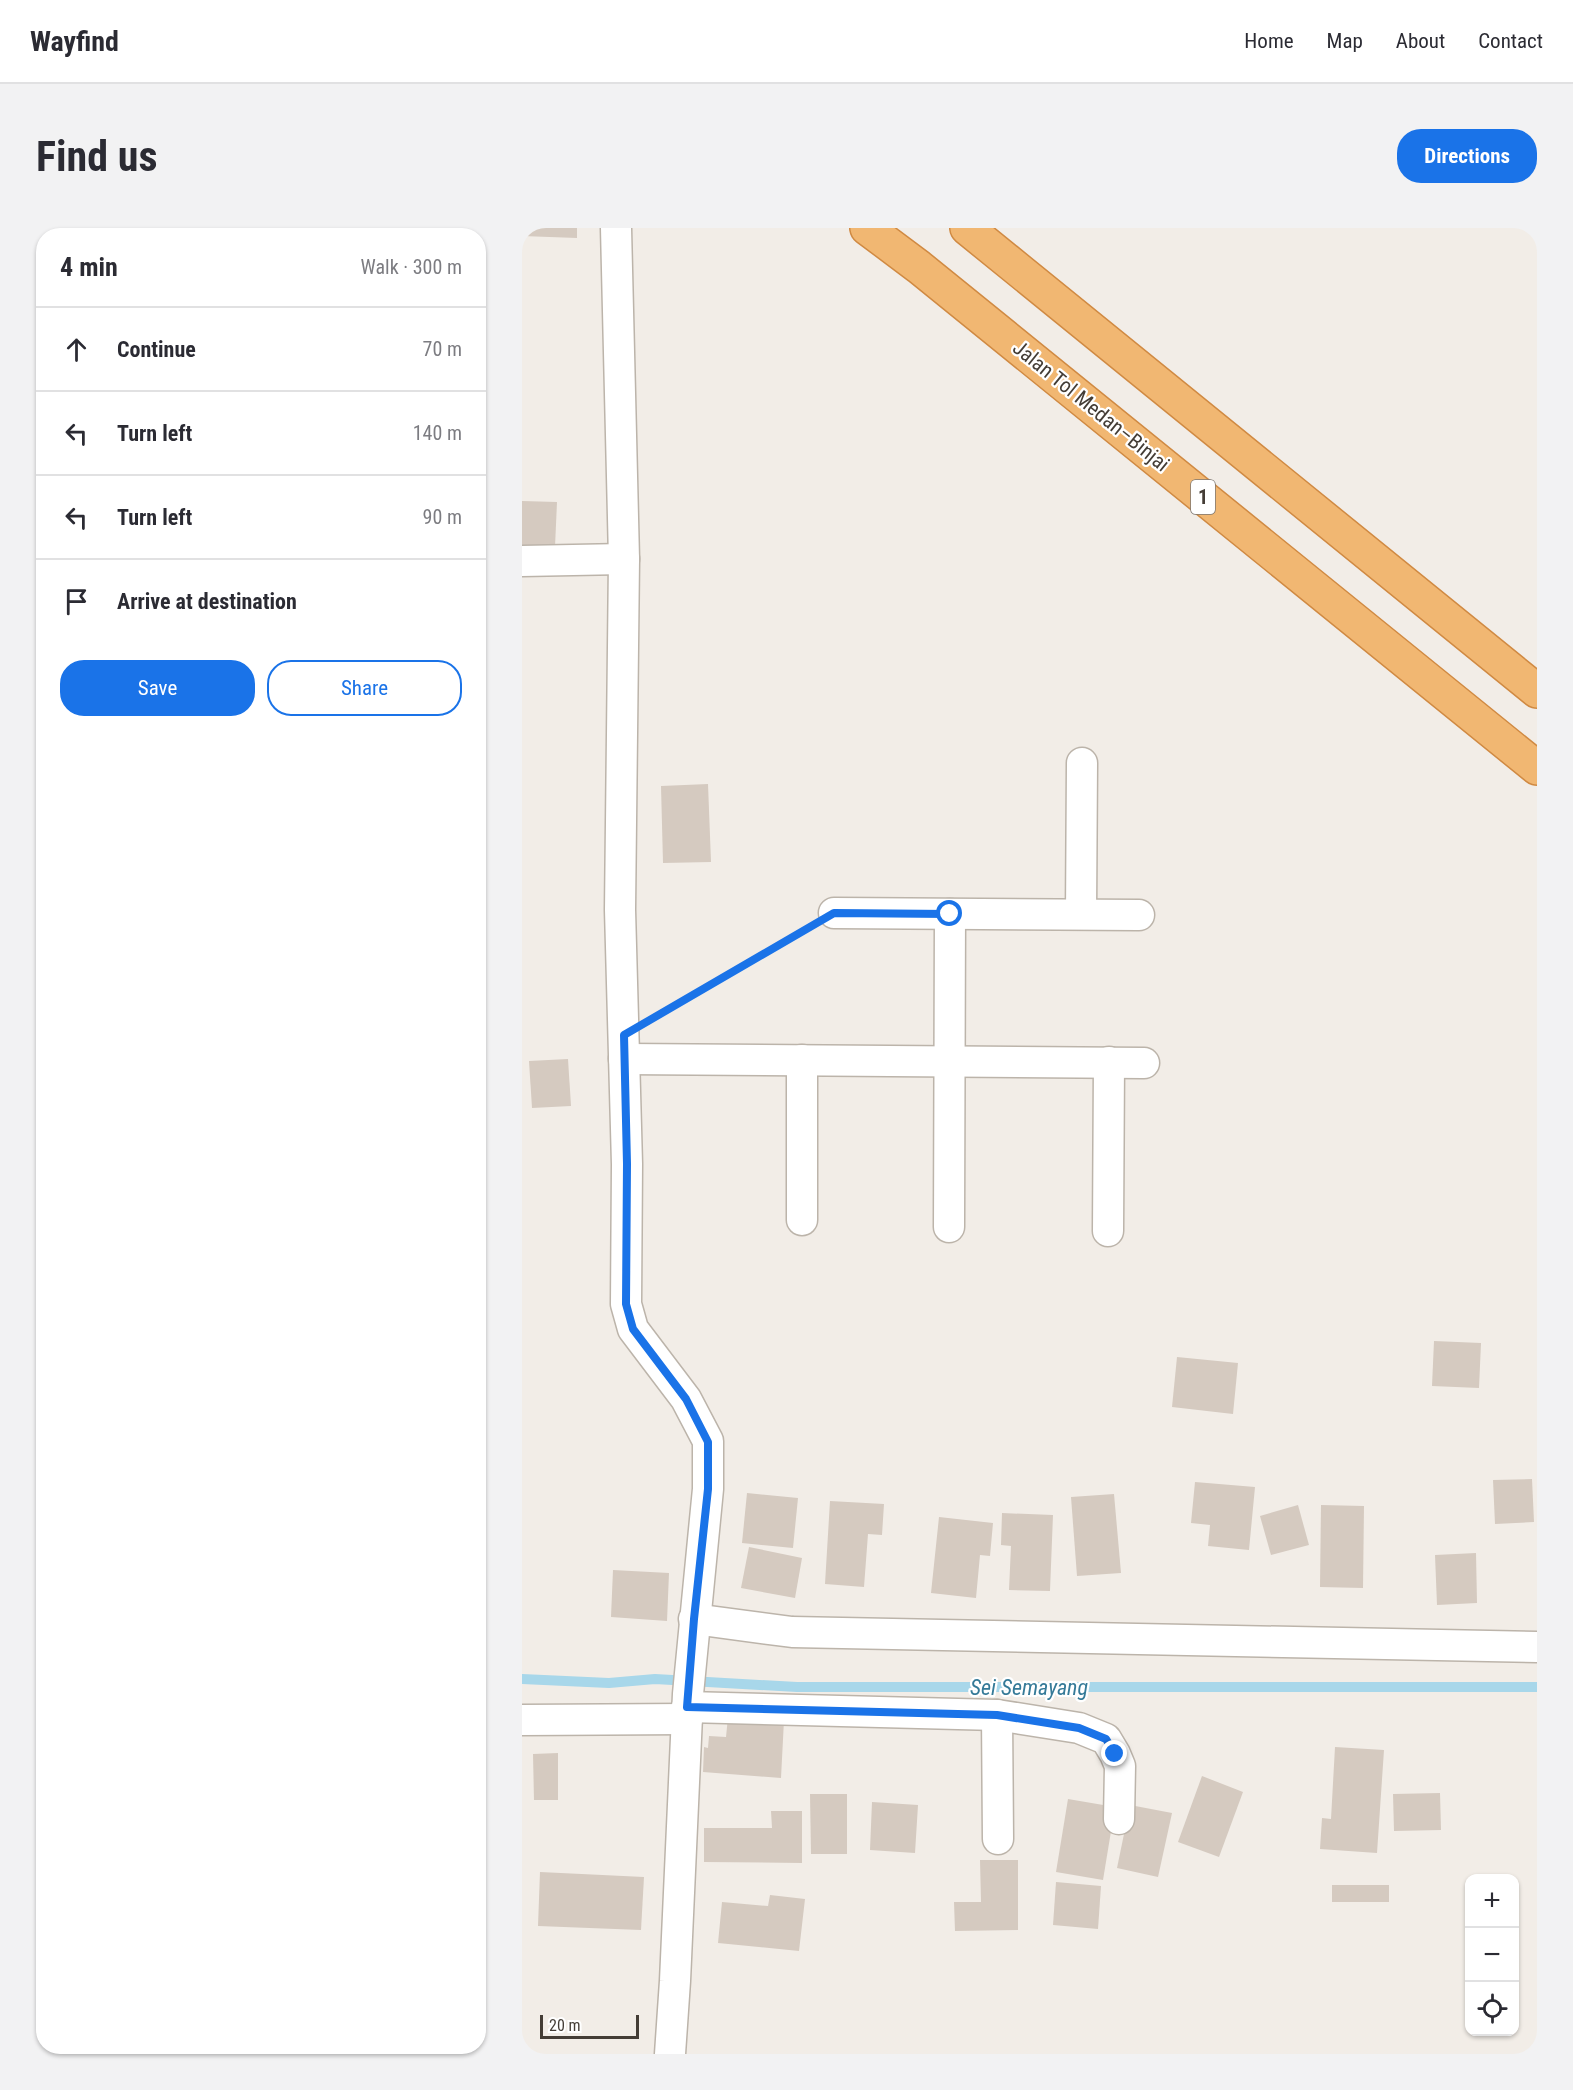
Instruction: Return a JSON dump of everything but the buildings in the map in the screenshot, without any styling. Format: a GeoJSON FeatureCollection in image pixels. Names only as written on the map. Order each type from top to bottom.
{"type":"FeatureCollection","features":[{"type":"Feature","properties":{"kind":"highway","name":"Jalan Tol Medan–Binjai"},"geometry":{"type":"LineString","coordinates":[[867,228],[1537,768]]}},
{"type":"Feature","properties":{"kind":"highway"},"geometry":{"type":"LineString","coordinates":[[967,228],[1537,691]]}},
{"type":"Feature","properties":{"kind":"street"},"geometry":{"type":"LineString","coordinates":[[616,228],[624,559],[620,910],[627,1164],[626,1304],[633,1329],[686,1399],[708,1442],[708,1489],[687,1707],[670,2054]]}},
{"type":"Feature","properties":{"kind":"street"},"geometry":{"type":"LineString","coordinates":[[522,561],[624,559]]}},
{"type":"Feature","properties":{"kind":"street"},"geometry":{"type":"LineString","coordinates":[[1081,915],[1082,763]]}},
{"type":"Feature","properties":{"kind":"street"},"geometry":{"type":"LineString","coordinates":[[834,913],[1139,915]]}},
{"type":"Feature","properties":{"kind":"street"},"geometry":{"type":"LineString","coordinates":[[949,1227],[950,914]]}},
{"type":"Feature","properties":{"kind":"street"},"geometry":{"type":"LineString","coordinates":[[624,1047],[802,1060],[1144,1063]]}},
{"type":"Feature","properties":{"kind":"street"},"geometry":{"type":"LineString","coordinates":[[802,1060],[802,1220]]}},
{"type":"Feature","properties":{"kind":"street"},"geometry":{"type":"LineString","coordinates":[[1108,1231],[1109,1062]]}},
{"type":"Feature","properties":{"kind":"street"},"geometry":{"type":"LineString","coordinates":[[694,1619],[792,1632],[1537,1647]]}},
{"type":"Feature","properties":{"kind":"street"},"geometry":{"type":"LineString","coordinates":[[522,1720],[687,1707],[997,1715],[1079,1728],[1106,1739],[1115,1754],[1120,1766],[1119,1819]]}},
{"type":"Feature","properties":{"kind":"street"},"geometry":{"type":"LineString","coordinates":[[997,1715],[998,1839]]}},
{"type":"Feature","properties":{"kind":"path"},"geometry":{"type":"LineString","coordinates":[[624,1047],[834,913]]}},
{"type":"Feature","properties":{"kind":"waterway","name":"Sei Semayang"},"geometry":{"type":"LineString","coordinates":[[522,1679],[609,1683],[655,1679],[797,1687],[1537,1687]]}},
{"type":"Feature","properties":{"kind":"route"},"geometry":{"type":"LineString","coordinates":[[950,914],[834,913],[624,1035],[627,1164],[626,1304],[633,1329],[686,1399],[708,1442],[708,1489],[687,1707],[997,1715],[1079,1728],[1106,1739],[1115,1754]]}}]}
